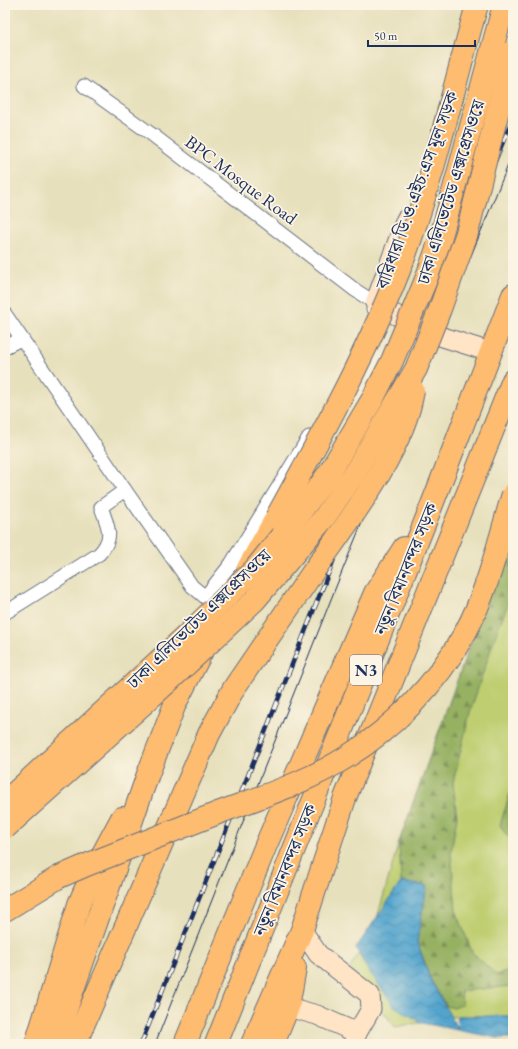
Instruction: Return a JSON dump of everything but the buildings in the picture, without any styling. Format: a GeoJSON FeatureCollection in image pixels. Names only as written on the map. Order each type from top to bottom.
{"type":"FeatureCollection","features":[{"type":"Feature","properties":{"kind":"highway"},"geometry":{"type":"LineString","coordinates":[[54,1044],[148,774],[175,704],[190,671],[330,418],[385,304],[405,255],[444,130],[477,5]]}},
{"type":"Feature","properties":{"kind":"highway","name":"ঢাকা এলিভেটেড এক্সপ্রেসওয়ে"},"geometry":{"type":"LineString","coordinates":[[5,802],[189,633],[255,569],[299,514],[329,473],[372,400],[392,361],[425,282],[440,240],[487,73],[504,5]]}},
{"type":"Feature","properties":{"kind":"highway","name":"ঢাকা এলিভেটেড এক্সপ্রেসওয়ে"},"geometry":{"type":"LineString","coordinates":[[5,828],[171,679],[255,600],[324,518],[358,468],[416,369],[440,309],[467,233],[513,50]]}},
{"type":"Feature","properties":{"kind":"highway","name":"নতুন বিমানবন্দর সড়ক"},"geometry":{"type":"LineString","coordinates":[[216,1044],[433,502],[513,295]]}},
{"type":"Feature","properties":{"kind":"highway"},"geometry":{"type":"LineString","coordinates":[[76,1044],[209,734],[242,675],[368,492],[403,428],[412,398],[416,369]]}},
{"type":"Feature","properties":{"kind":"highway","name":"নতুন বিমানবন্দর সড়ক"},"geometry":{"type":"LineString","coordinates":[[252,1044],[302,930],[345,798],[513,380]]}},
{"type":"Feature","properties":{"kind":"highway"},"geometry":{"type":"LineString","coordinates":[[5,910],[59,877],[309,777],[345,758],[384,730],[428,689],[465,633],[479,603],[513,494]]}},
{"type":"Feature","properties":{"kind":"highway"},"geometry":{"type":"LineString","coordinates":[[185,1044],[266,845],[375,593],[433,502]]}},
{"type":"Feature","properties":{"kind":"highway"},"geometry":{"type":"LineString","coordinates":[[36,1044],[79,904],[114,832],[148,774]]}},
{"type":"Feature","properties":{"kind":"highway"},"geometry":{"type":"LineString","coordinates":[[274,1044],[288,1007],[302,930]]}},
{"type":"Feature","properties":{"kind":"highway"},"geometry":{"type":"LineString","coordinates":[[28,1044],[52,988]]}},
{"type":"Feature","properties":{"kind":"street","name":"বারিধারা ডি.ও.এইচ.এস মূল সড়ক"},"geometry":{"type":"LineString","coordinates":[[486,5],[375,303],[424,331],[490,352]]}},
{"type":"Feature","properties":{"kind":"street","name":"BPC Mosque Road"},"geometry":{"type":"LineString","coordinates":[[84,86],[154,136],[355,290],[375,303]]}},
{"type":"Feature","properties":{"kind":"street"},"geometry":{"type":"LineString","coordinates":[[5,314],[192,586],[205,597],[231,564],[327,408],[370,321],[375,303]]}},
{"type":"Feature","properties":{"kind":"street"},"geometry":{"type":"LineString","coordinates":[[5,347],[22,339]]}},
{"type":"Feature","properties":{"kind":"street"},"geometry":{"type":"LineString","coordinates":[[5,613],[99,554],[107,546],[110,536],[101,507],[125,490]]}},
{"type":"Feature","properties":{"kind":"street"},"geometry":{"type":"LineString","coordinates":[[288,1007],[317,1015],[355,1038],[371,1009],[370,995],[318,954],[302,930]]}},
{"type":"Feature","properties":{"kind":"green space"},"geometry":{"type":"Polygon","coordinates":[[[513,526],[513,1016],[458,1016],[395,1027],[350,968],[375,925],[399,842],[513,526]]]}},
{"type":"Feature","properties":{"kind":"green space"},"geometry":{"type":"Polygon","coordinates":[[[504,551],[513,555],[513,592],[497,631],[470,712],[453,783],[457,817],[451,852],[456,910],[472,952],[496,975],[513,970],[513,986],[461,991],[462,1005],[454,1008],[446,1006],[431,980],[417,941],[426,886],[401,882],[399,842],[504,551]]]}},
{"type":"Feature","properties":{"kind":"green space"},"geometry":{"type":"Polygon","coordinates":[[[513,784],[513,841],[507,836],[500,825],[513,784]]]}},
{"type":"Feature","properties":{"kind":"water"},"geometry":{"type":"Polygon","coordinates":[[[401,882],[427,886],[417,941],[429,977],[457,1028],[458,1016],[513,1016],[513,1038],[497,1038],[422,1023],[394,1006],[366,967],[356,948],[401,882]]]}},
{"type":"Feature","properties":{"kind":"tram line"},"geometry":{"type":"LineString","coordinates":[[155,1044],[343,569],[513,153]]}},
{"type":"Feature","properties":{"kind":"railway"},"geometry":{"type":"LineString","coordinates":[[141,1044],[372,464],[513,118]]}}]}
